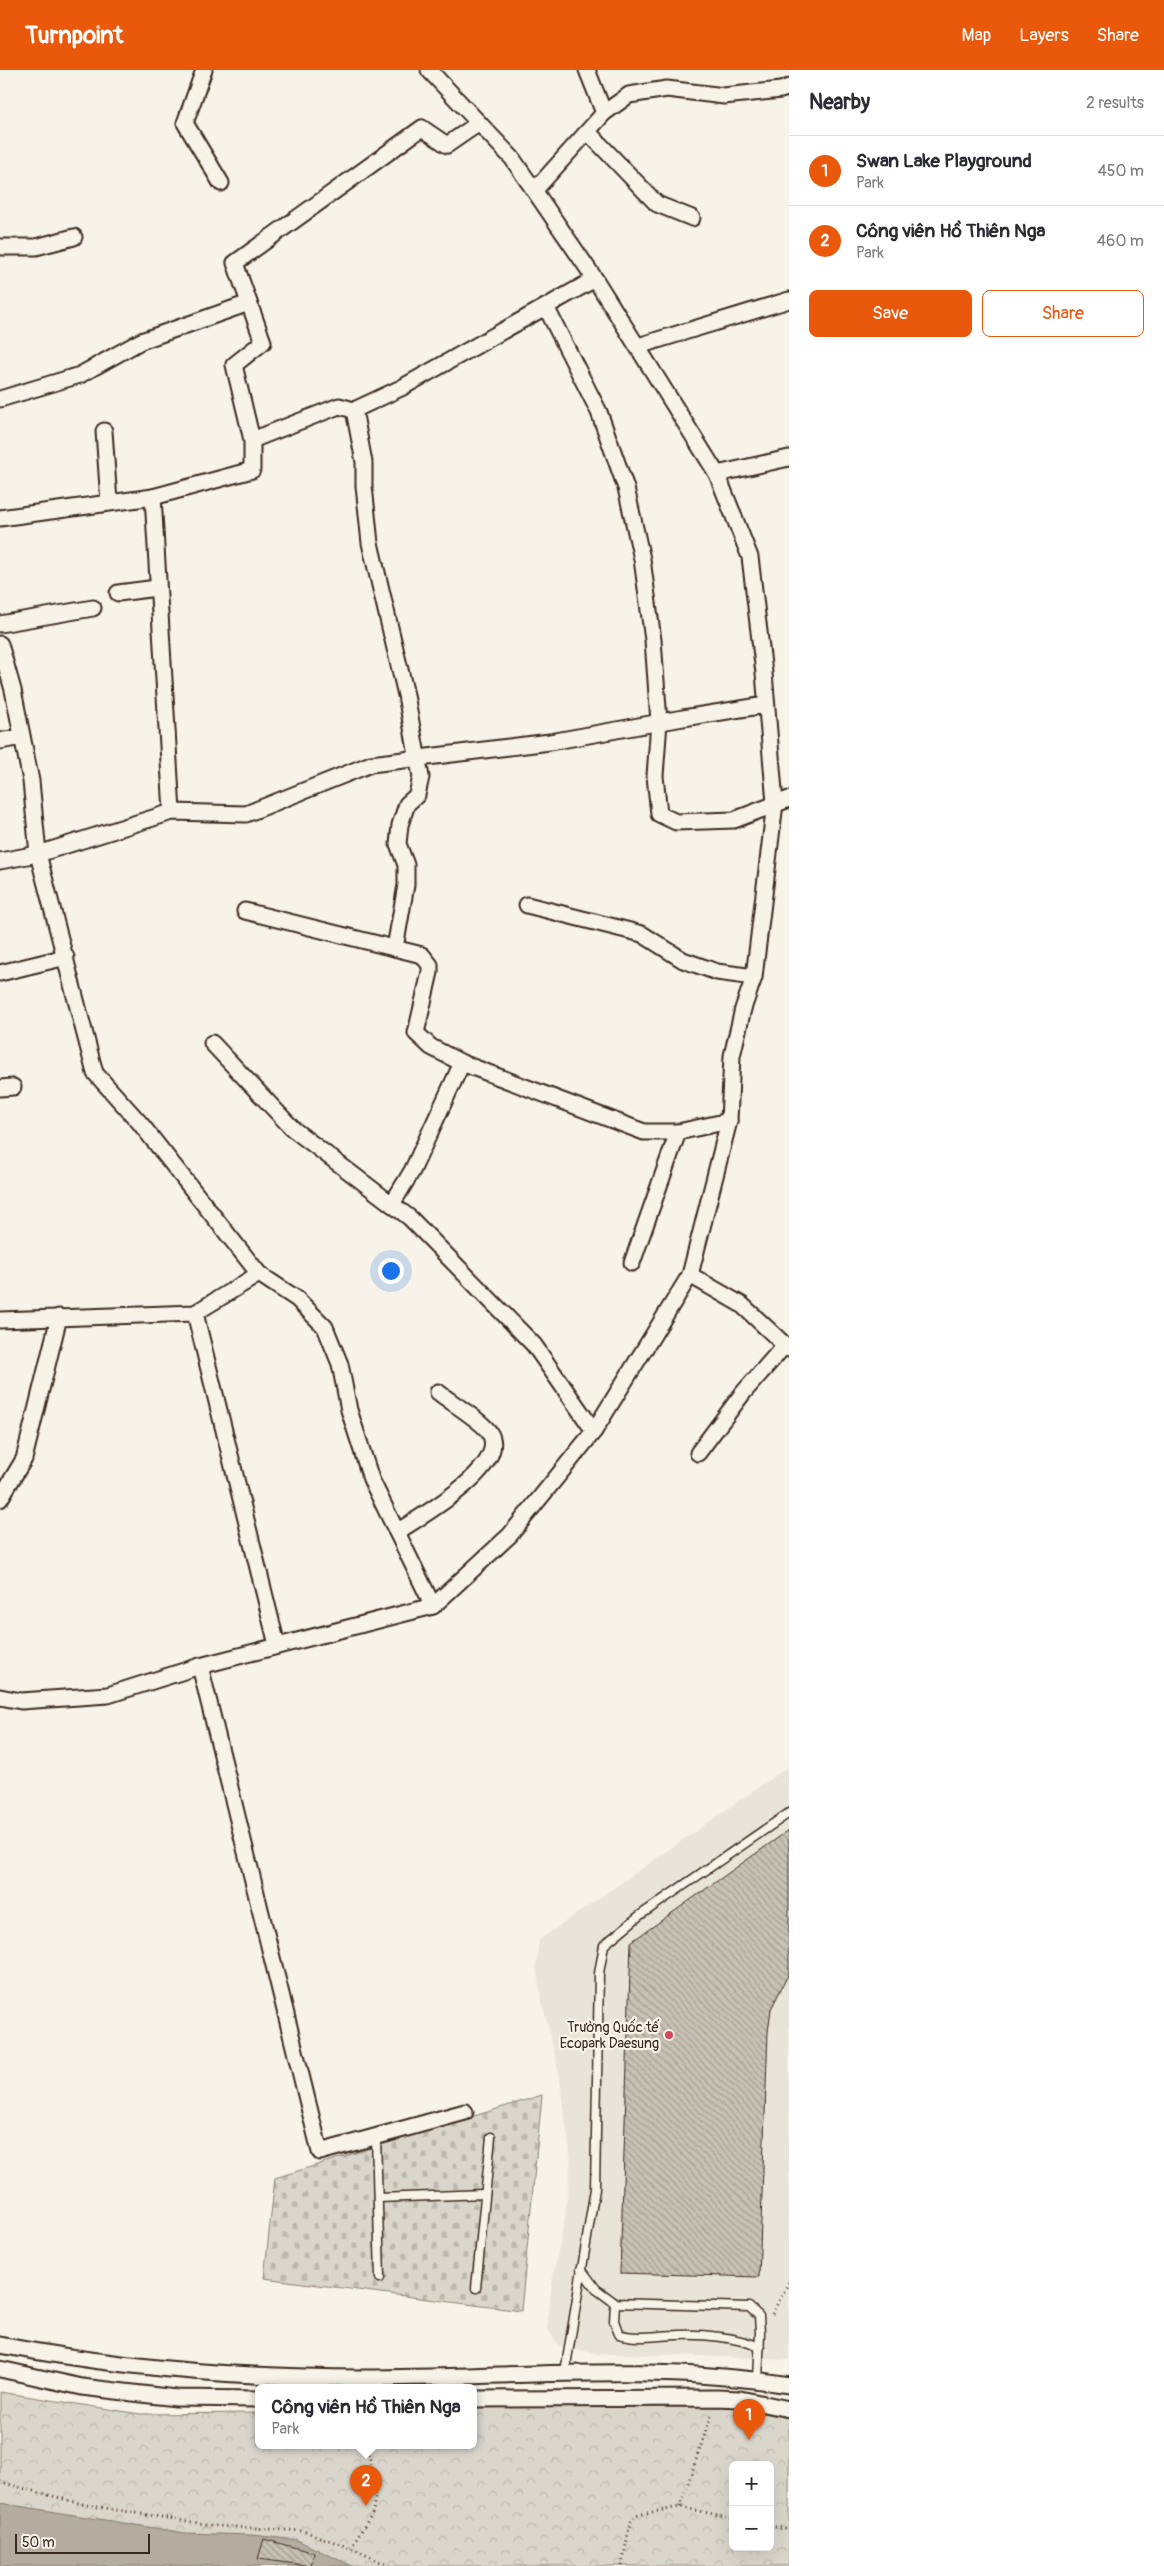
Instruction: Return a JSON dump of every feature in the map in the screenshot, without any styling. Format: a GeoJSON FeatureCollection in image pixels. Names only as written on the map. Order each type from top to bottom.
{"type":"FeatureCollection","features":[{"type":"Feature","properties":{"kind":"street"},"geometry":{"type":"LineString","coordinates":[[204,70],[185,123],[221,183]]}},
{"type":"Feature","properties":{"kind":"street"},"geometry":{"type":"LineString","coordinates":[[0,1697],[21,1701],[108,1695],[200,1666],[433,1606],[510,1535],[594,1431],[690,1275],[729,1121],[732,1056],[743,1009],[754,977],[782,801],[761,706],[750,557],[717,474],[595,279],[512,158],[429,70]]}},
{"type":"Feature","properties":{"kind":"street"},"geometry":{"type":"LineString","coordinates":[[587,70],[604,113]]}},
{"type":"Feature","properties":{"kind":"street"},"geometry":{"type":"LineString","coordinates":[[534,190],[604,113],[629,95],[667,89],[724,96],[781,90],[789,87]]}},
{"type":"Feature","properties":{"kind":"street"},"geometry":{"type":"LineString","coordinates":[[0,518],[153,497],[252,470],[252,440],[234,365],[263,342],[235,263],[422,128],[446,145],[479,123]]}},
{"type":"Feature","properties":{"kind":"street"},"geometry":{"type":"LineString","coordinates":[[588,132],[657,204],[692,218]]}},
{"type":"Feature","properties":{"kind":"street"},"geometry":{"type":"LineString","coordinates":[[0,247],[36,247],[74,237]]}},
{"type":"Feature","properties":{"kind":"street"},"geometry":{"type":"LineString","coordinates":[[252,440],[339,406],[354,410],[401,388],[595,279]]}},
{"type":"Feature","properties":{"kind":"street"},"geometry":{"type":"LineString","coordinates":[[638,346],[789,300]]}},
{"type":"Feature","properties":{"kind":"street"},"geometry":{"type":"LineString","coordinates":[[0,399],[80,375],[141,341],[249,304]]}},
{"type":"Feature","properties":{"kind":"street"},"geometry":{"type":"LineString","coordinates":[[546,307],[599,412],[626,488],[642,559],[652,640],[659,722],[656,776],[659,814],[676,822],[734,820],[782,801]]}},
{"type":"Feature","properties":{"kind":"street"},"geometry":{"type":"LineString","coordinates":[[354,410],[363,455],[370,543],[419,759],[419,790],[403,810],[398,837],[406,872],[395,948]]}},
{"type":"Feature","properties":{"kind":"street"},"geometry":{"type":"LineString","coordinates":[[104,430],[109,502]]}},
{"type":"Feature","properties":{"kind":"street"},"geometry":{"type":"LineString","coordinates":[[717,474],[789,458]]}},
{"type":"Feature","properties":{"kind":"street"},"geometry":{"type":"LineString","coordinates":[[153,497],[172,812]]}},
{"type":"Feature","properties":{"kind":"street"},"geometry":{"type":"LineString","coordinates":[[118,593],[157,588]]}},
{"type":"Feature","properties":{"kind":"street"},"geometry":{"type":"LineString","coordinates":[[0,624],[93,608]]}},
{"type":"Feature","properties":{"kind":"street"},"geometry":{"type":"LineString","coordinates":[[0,644],[13,690],[31,781],[38,854],[95,1073],[140,1123],[258,1274],[297,1299],[325,1327],[340,1364],[349,1410],[371,1478],[433,1606]]}},
{"type":"Feature","properties":{"kind":"street"},"geometry":{"type":"LineString","coordinates":[[0,861],[38,854],[172,812],[246,814],[372,764],[550,742],[761,706]]}},
{"type":"Feature","properties":{"kind":"street"},"geometry":{"type":"LineString","coordinates":[[0,741],[22,736]]}},
{"type":"Feature","properties":{"kind":"street"},"geometry":{"type":"LineString","coordinates":[[527,905],[642,934],[683,960],[717,972],[754,977]]}},
{"type":"Feature","properties":{"kind":"street"},"geometry":{"type":"LineString","coordinates":[[245,911],[422,955],[430,965],[430,972],[417,1022],[418,1036],[430,1047],[462,1063],[644,1132],[678,1132],[729,1121]]}},
{"type":"Feature","properties":{"kind":"street"},"geometry":{"type":"LineString","coordinates":[[0,973],[66,957]]}},
{"type":"Feature","properties":{"kind":"street"},"geometry":{"type":"LineString","coordinates":[[212,1043],[293,1129],[410,1218],[534,1344],[594,1431]]}},
{"type":"Feature","properties":{"kind":"street"},"geometry":{"type":"LineString","coordinates":[[392,1204],[412,1170],[462,1063]]}},
{"type":"Feature","properties":{"kind":"street"},"geometry":{"type":"LineString","coordinates":[[632,1263],[678,1132]]}},
{"type":"Feature","properties":{"kind":"street"},"geometry":{"type":"LineString","coordinates":[[0,1320],[195,1313],[258,1274]]}},
{"type":"Feature","properties":{"kind":"street"},"geometry":{"type":"LineString","coordinates":[[690,1275],[742,1305],[787,1347],[743,1393],[698,1453]]}},
{"type":"Feature","properties":{"kind":"street"},"geometry":{"type":"LineString","coordinates":[[195,1313],[277,1645]]}},
{"type":"Feature","properties":{"kind":"street"},"geometry":{"type":"LineString","coordinates":[[0,1499],[24,1459],[59,1317]]}},
{"type":"Feature","properties":{"kind":"street"},"geometry":{"type":"LineString","coordinates":[[397,1532],[460,1491],[491,1452],[492,1438],[484,1426],[438,1392]]}},
{"type":"Feature","properties":{"kind":"street"},"geometry":{"type":"LineString","coordinates":[[200,1666],[320,2152],[465,2112]]}},
{"type":"Feature","properties":{"kind":"street"},"geometry":{"type":"LineString","coordinates":[[0,2345],[73,2358],[186,2372],[364,2383],[565,2372],[683,2372],[789,2385]]}},
{"type":"Feature","properties":{"kind":"street"},"geometry":{"type":"LineString","coordinates":[[0,2370],[82,2387],[176,2398],[255,2399]]}},
{"type":"Feature","properties":{"kind":"street"},"geometry":{"type":"LineString","coordinates":[[740,2400],[751,2379]]}},
{"type":"Feature","properties":{"kind":"street"},"geometry":{"type":"LineString","coordinates":[[477,2399],[717,2398],[789,2408]]}},
{"type":"Feature","properties":{"kind":"lane"},"geometry":{"type":"LineString","coordinates":[[565,2372],[595,2189],[599,1973],[604,1945],[639,1916],[789,1813]]}},
{"type":"Feature","properties":{"kind":"lane"},"geometry":{"type":"LineString","coordinates":[[476,2288],[491,2136]]}},
{"type":"Feature","properties":{"kind":"lane"},"geometry":{"type":"LineString","coordinates":[[376,2137],[380,2278]]}},
{"type":"Feature","properties":{"kind":"lane"},"geometry":{"type":"LineString","coordinates":[[378,2198],[485,2194]]}},
{"type":"Feature","properties":{"kind":"lane"},"geometry":{"type":"LineString","coordinates":[[581,2269],[596,2289],[616,2303],[714,2304],[750,2307],[759,2316],[760,2347],[751,2379]]}},
{"type":"Feature","properties":{"kind":"lane"},"geometry":{"type":"LineString","coordinates":[[616,2303],[614,2321],[619,2334],[629,2337],[681,2335],[747,2342],[760,2347]]}},
{"type":"Feature","properties":{"kind":"path"},"geometry":{"type":"LineString","coordinates":[[680,2508],[717,2398]]}},
{"type":"Feature","properties":{"kind":"path"},"geometry":{"type":"LineString","coordinates":[[352,2548],[372,2512],[374,2497],[368,2449]]}},
{"type":"Feature","properties":{"kind":"path"},"geometry":{"type":"LineString","coordinates":[[0,2482],[86,2505],[217,2526],[303,2531],[352,2548],[389,2566]]}},
{"type":"Feature","properties":{"kind":"path"},"geometry":{"type":"LineString","coordinates":[[622,2566],[630,2523],[636,2515],[680,2508],[729,2517]]}},
{"type":"Feature","properties":{"kind":"path"},"geometry":{"type":"LineString","coordinates":[[774,2527],[789,2530]]}},
{"type":"Feature","properties":{"kind":"shaded area","name":"Trường Quốc tế Ecopark Daesung"},"geometry":{"type":"Polygon","coordinates":[[[789,1766],[789,2360],[597,2354],[558,2345],[547,2328],[552,2282],[565,2217],[571,2160],[559,2073],[541,1998],[536,1966],[539,1940],[789,1766]]]}},
{"type":"Feature","properties":{"kind":"shaded area"},"geometry":{"type":"Polygon","coordinates":[[[0,2503],[185,2533],[252,2535],[297,2540],[352,2566],[0,2566],[0,2503]]]}},
{"type":"Feature","properties":{"kind":"green space"},"geometry":{"type":"Polygon","coordinates":[[[542,2095],[521,2311],[264,2278],[275,2178],[542,2095]]]}},
{"type":"Feature","properties":{"kind":"green space"},"geometry":{"type":"Polygon","coordinates":[[[0,2392],[140,2414],[255,2413],[255,2449],[477,2449],[477,2406],[720,2404],[789,2415],[789,2566],[0,2566],[0,2392]]]}},
{"type":"Feature","properties":{"kind":"building"},"geometry":{"type":"Polygon","coordinates":[[[789,1830],[789,1973],[771,2009],[768,2032],[759,2277],[620,2273],[631,1942],[789,1830]]]}},
{"type":"Feature","properties":{"kind":"building"},"geometry":{"type":"Polygon","coordinates":[[[264,2539],[314,2553],[311,2566],[258,2559],[264,2539]]]}},
{"type":"Feature","properties":{"kind":"place","name":"Trường Quốc tế Ecopark Daesung"},"geometry":{"type":"Point","coordinates":[669,2035]}},
{"type":"Feature","properties":{"kind":"place","name":"Swan Lake Playground"},"geometry":{"type":"Point","coordinates":[749,2440]}},
{"type":"Feature","properties":{"kind":"place","name":"Công viên Hồ Thiên Nga"},"geometry":{"type":"Point","coordinates":[366,2506]}}]}
